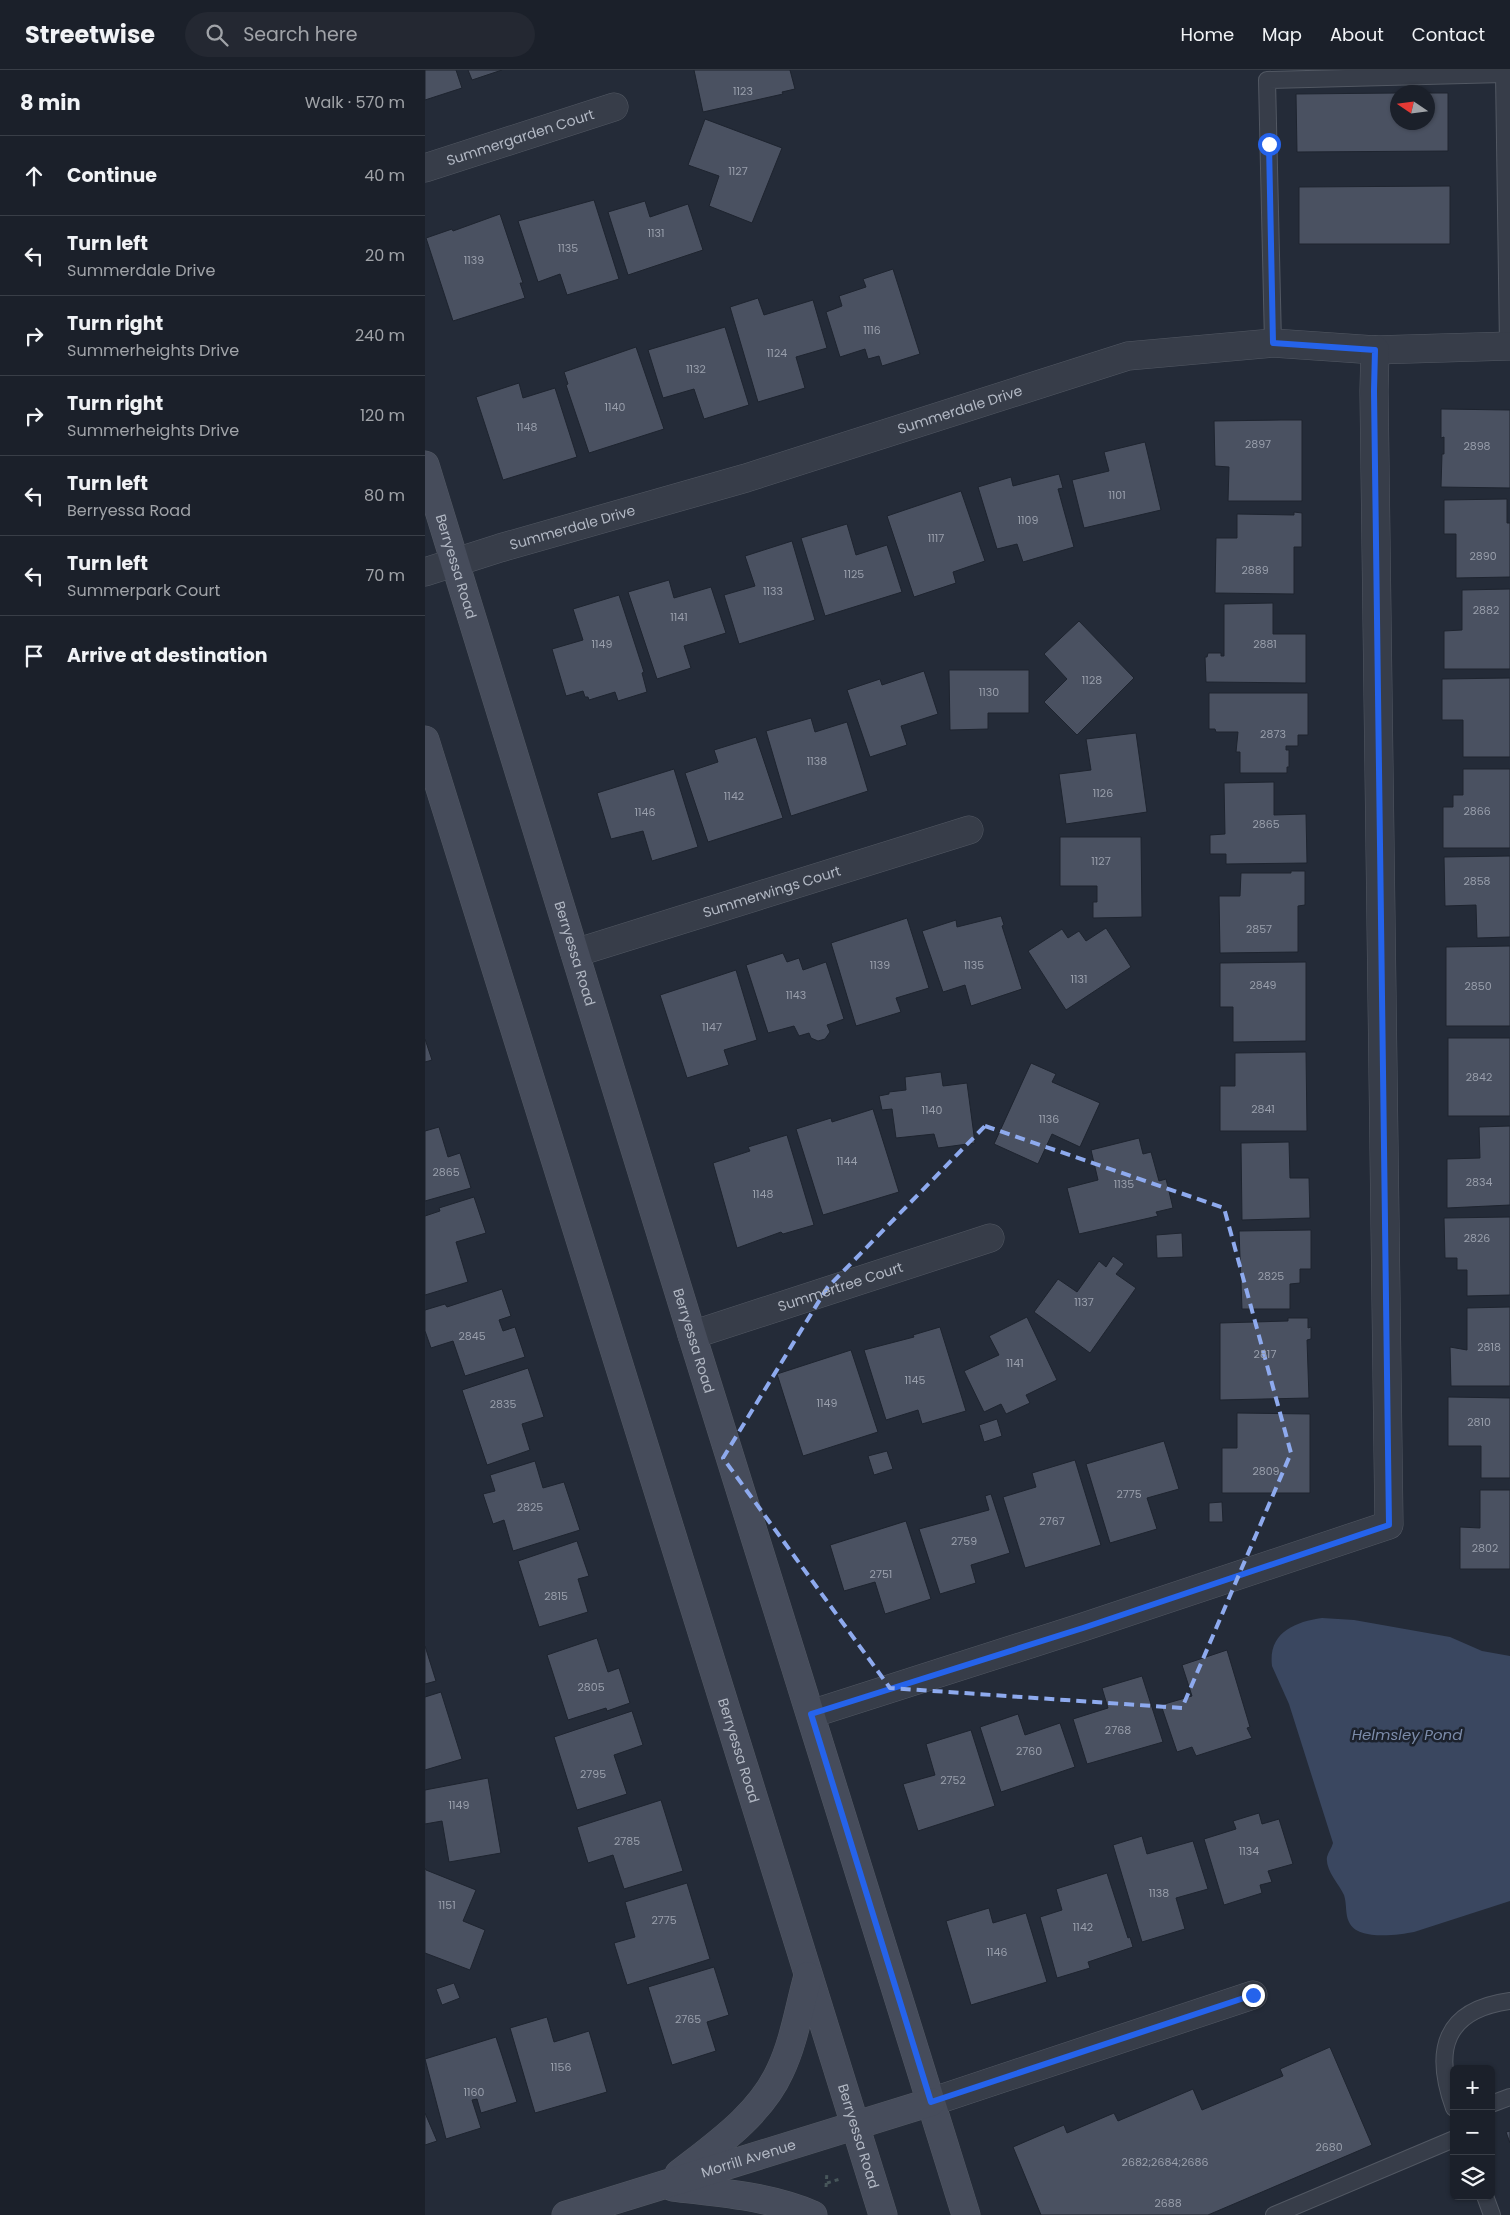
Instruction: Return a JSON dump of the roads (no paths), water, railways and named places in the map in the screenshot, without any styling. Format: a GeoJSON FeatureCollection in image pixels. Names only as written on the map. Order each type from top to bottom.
{"type":"FeatureCollection","features":[{"type":"Feature","properties":{"kind":"main road","name":"Berryessa Road"},"geometry":{"type":"LineString","coordinates":[[425,465],[692,1335],[966,2215]]}},
{"type":"Feature","properties":{"kind":"main road","name":"Berryessa Road"},"geometry":{"type":"LineString","coordinates":[[425,740],[883,2215]]}},
{"type":"Feature","properties":{"kind":"main road"},"geometry":{"type":"LineString","coordinates":[[665,2186],[730,2134],[760,2102],[780,2072],[789,2048],[808,1976]]}},
{"type":"Feature","properties":{"kind":"main road","name":"Morrill Avenue"},"geometry":{"type":"LineString","coordinates":[[565,2215],[665,2186],[854,2124],[931,2102]]}},
{"type":"Feature","properties":{"kind":"main road"},"geometry":{"type":"LineString","coordinates":[[665,2186],[752,2196],[796,2208],[813,2215]]}},
{"type":"Feature","properties":{"kind":"street","name":"Summergarden Court"},"geometry":{"type":"LineString","coordinates":[[425,168],[614,107]]}},
{"type":"Feature","properties":{"kind":"street","name":"Summerdale Drive"},"geometry":{"type":"LineString","coordinates":[[425,572],[455,561],[746,478],[1128,356],[1273,343],[1375,350],[1509,346]]}},
{"type":"Feature","properties":{"kind":"street"},"geometry":{"type":"LineString","coordinates":[[811,1714],[1083,1628],[1389,1525],[1375,350]]}},
{"type":"Feature","properties":{"kind":"street","name":"Summerwings Court"},"geometry":{"type":"LineString","coordinates":[[575,953],[969,830]]}},
{"type":"Feature","properties":{"kind":"street","name":"Summertree Court"},"geometry":{"type":"LineString","coordinates":[[692,1335],[989,1238]]}},
{"type":"Feature","properties":{"kind":"street"},"geometry":{"type":"LineString","coordinates":[[931,2102],[1253,1995]]}},
{"type":"Feature","properties":{"kind":"lane"},"geometry":{"type":"LineString","coordinates":[[1273,343],[1267,80],[1504,74],[1509,346]]}},
{"type":"Feature","properties":{"kind":"lane"},"geometry":{"type":"LineString","coordinates":[[1450,2091],[1445,2070],[1445,2044],[1454,2026],[1488,2004],[1510,2001]]}},
{"type":"Feature","properties":{"kind":"lane"},"geometry":{"type":"LineString","coordinates":[[1495,2103],[1510,2097]]}},
{"type":"Feature","properties":{"kind":"lane"},"geometry":{"type":"LineString","coordinates":[[1274,2215],[1450,2141]]}},
{"type":"Feature","properties":{"kind":"lane"},"geometry":{"type":"LineString","coordinates":[[1486,2200],[1492,2215]]}},
{"type":"Feature","properties":{"kind":"water","name":"Helmsley Pond"},"geometry":{"type":"Polygon","coordinates":[[[1322,1618],[1354,1620],[1450,1637],[1482,1651],[1510,1656],[1510,1901],[1414,1932],[1369,1934],[1353,1928],[1349,1922],[1344,1895],[1328,1867],[1328,1855],[1333,1843],[1289,1704],[1272,1666],[1274,1645],[1285,1631],[1293,1626],[1322,1618]]]}}]}
